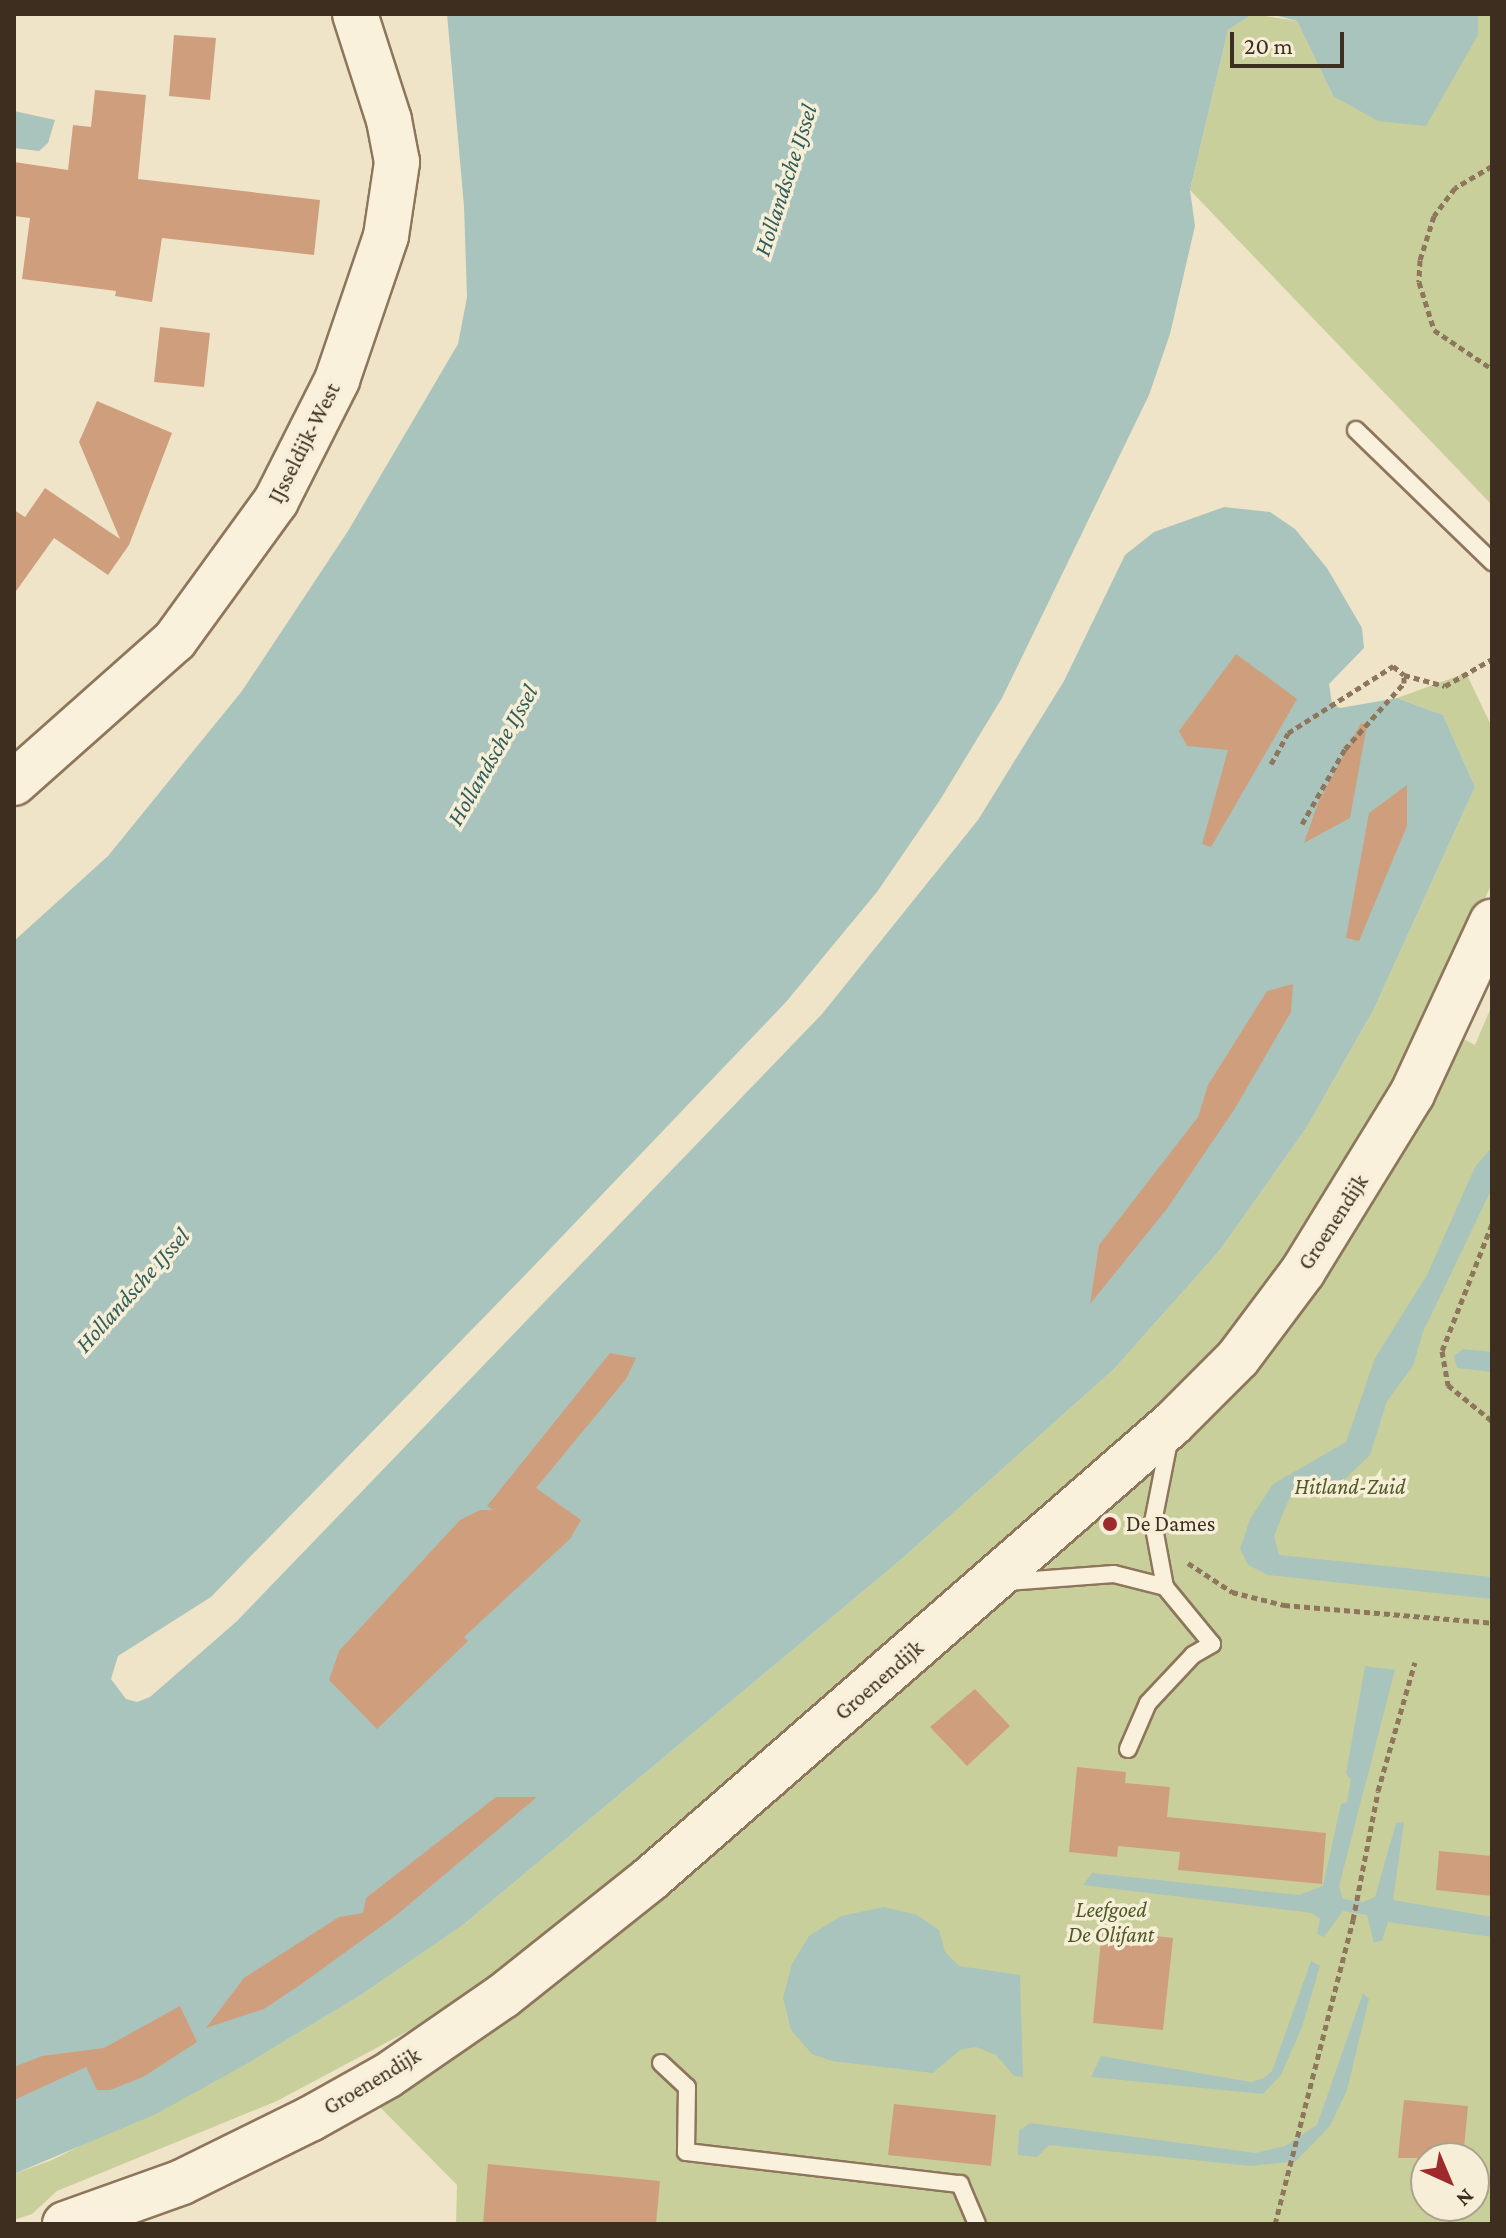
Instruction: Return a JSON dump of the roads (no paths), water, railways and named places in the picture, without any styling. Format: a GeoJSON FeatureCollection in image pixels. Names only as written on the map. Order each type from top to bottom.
{"type":"FeatureCollection","features":[{"type":"Feature","properties":{"kind":"street","name":"IJsseldijk-West"},"geometry":{"type":"LineString","coordinates":[[14,783],[132,683],[184,629],[276,501],[337,380],[386,236],[397,162],[389,120],[355,14]]}},
{"type":"Feature","properties":{"kind":"street","name":"Groenendijk"},"geometry":{"type":"LineString","coordinates":[[65,2224],[182,2182],[310,2119],[387,2076],[464,2023],[650,1879],[1172,1424],[1238,1358],[1303,1271],[1412,1094],[1492,922]]}},
{"type":"Feature","properties":{"kind":"lane"},"geometry":{"type":"LineString","coordinates":[[1356,430],[1492,562]]}},
{"type":"Feature","properties":{"kind":"lane"},"geometry":{"type":"LineString","coordinates":[[1128,1749],[1148,1703],[1193,1655],[1212,1644],[1165,1587],[1153,1522],[1172,1424]]}},
{"type":"Feature","properties":{"kind":"lane"},"geometry":{"type":"LineString","coordinates":[[989,1584],[1114,1574],[1165,1587]]}},
{"type":"Feature","properties":{"kind":"lane"},"geometry":{"type":"LineString","coordinates":[[661,2063],[687,2087],[686,2152],[960,2184],[977,2224]]}},
{"type":"Feature","properties":{"kind":"water","name":"Hollandsche IJssel"},"geometry":{"type":"Polygon","coordinates":[[[447,14],[1253,14],[1228,30],[1190,190],[1195,226],[1170,334],[1149,395],[1002,698],[940,800],[877,892],[786,1002],[530,1270],[211,1597],[118,1656],[111,1679],[126,1699],[137,1702],[150,1697],[237,1621],[822,1014],[978,820],[1064,681],[1125,555],[1154,532],[1224,507],[1270,512],[1295,529],[1327,568],[1362,628],[1364,648],[1329,684],[1332,704],[1340,708],[1397,698],[1443,715],[1475,787],[1374,1009],[1307,1127],[1220,1250],[1114,1369],[904,1557],[463,1925],[361,1995],[250,2062],[156,2114],[14,2174],[14,941],[108,856],[242,691],[348,531],[458,344],[467,297],[464,206],[447,14]]]}},
{"type":"Feature","properties":{"kind":"water"},"geometry":{"type":"Polygon","coordinates":[[[1270,14],[1478,14],[1478,35],[1426,126],[1378,121],[1333,96],[1297,21],[1270,14]]]}},
{"type":"Feature","properties":{"kind":"water"},"geometry":{"type":"Polygon","coordinates":[[[14,111],[55,120],[48,143],[39,151],[14,148],[14,111]]]}},
{"type":"Feature","properties":{"kind":"water"},"geometry":{"type":"Polygon","coordinates":[[[1492,1147],[1492,1188],[1423,1332],[1413,1366],[1387,1401],[1370,1455],[1345,1479],[1289,1499],[1274,1536],[1279,1555],[1492,1577],[1492,1599],[1268,1575],[1248,1565],[1240,1549],[1250,1519],[1273,1484],[1346,1442],[1375,1358],[1427,1275],[1475,1167],[1492,1147]]]}},
{"type":"Feature","properties":{"kind":"water"},"geometry":{"type":"Polygon","coordinates":[[[1463,1349],[1492,1352],[1492,1372],[1457,1368],[1454,1356],[1463,1349]]]}},
{"type":"Feature","properties":{"kind":"water"},"geometry":{"type":"Polygon","coordinates":[[[1365,1666],[1395,1670],[1339,1886],[1343,1899],[1363,1902],[1375,1897],[1396,1823],[1404,1822],[1393,1900],[1492,1917],[1492,1937],[1388,1922],[1382,1940],[1374,1943],[1367,1915],[1343,1911],[1324,1937],[1317,1934],[1320,1919],[1312,1913],[1083,1885],[1092,1873],[1299,1895],[1323,1886],[1341,1804],[1347,1802],[1351,1779],[1346,1774],[1365,1666]]]}},
{"type":"Feature","properties":{"kind":"water"},"geometry":{"type":"Polygon","coordinates":[[[884,1907],[917,1915],[939,1930],[945,1952],[959,1966],[1020,1975],[1023,2077],[1014,2076],[996,2055],[976,2047],[960,2050],[933,2073],[832,2061],[812,2054],[791,2030],[783,1998],[792,1964],[809,1936],[841,1916],[884,1907]]]}},
{"type":"Feature","properties":{"kind":"water"},"geometry":{"type":"Polygon","coordinates":[[[1311,1961],[1320,1966],[1302,2027],[1281,2075],[1263,2094],[1091,2077],[1101,2056],[1251,2082],[1264,2078],[1272,2071],[1311,1961]]]}},
{"type":"Feature","properties":{"kind":"water"},"geometry":{"type":"Polygon","coordinates":[[[1363,1993],[1369,1999],[1347,2090],[1330,2126],[1296,2161],[1251,2166],[1049,2145],[1037,2157],[1018,2155],[1019,2131],[1030,2123],[1256,2153],[1285,2146],[1317,2125],[1363,1993]]]}},
{"type":"Feature","properties":{"kind":"place","name":"De Dames"},"geometry":{"type":"Point","coordinates":[1110,1524]}},
{"type":"Feature","properties":{"kind":"park label","name":"Hitland-Zuid"},"geometry":{"type":"Point","coordinates":[1350,1487]}},
{"type":"Feature","properties":{"kind":"park label","name":"Leefgoed De Olifant"},"geometry":{"type":"Point","coordinates":[1111,1922]}}]}
